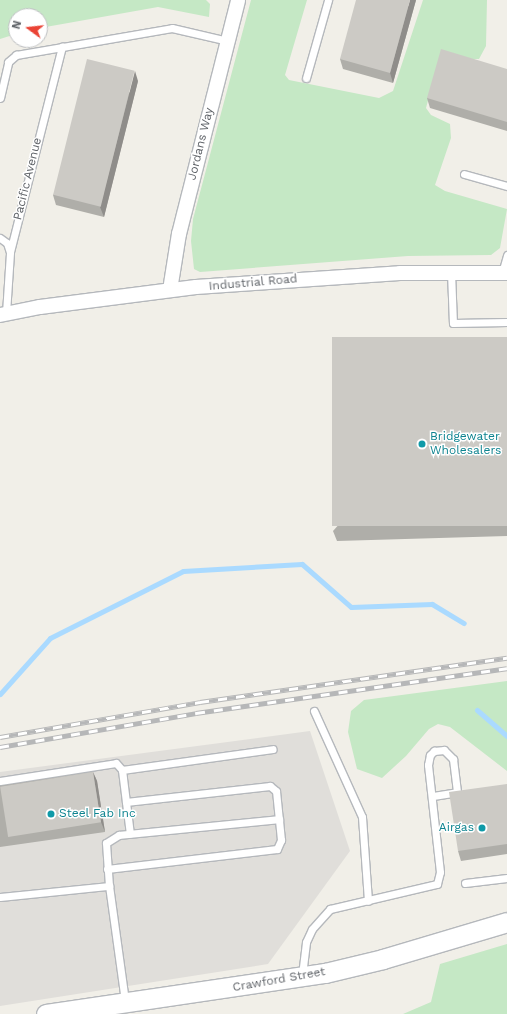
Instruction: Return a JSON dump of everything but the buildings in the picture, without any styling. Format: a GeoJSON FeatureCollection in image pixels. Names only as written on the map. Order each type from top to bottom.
{"type":"FeatureCollection","features":[{"type":"Feature","properties":{"kind":"main road","name":"Crawford Street"},"geometry":{"type":"LineString","coordinates":[[46,1014],[302,977],[383,959],[507,922]]}},
{"type":"Feature","properties":{"kind":"street","name":"Jordans Way"},"geometry":{"type":"LineString","coordinates":[[170,290],[179,234],[238,0]]}},
{"type":"Feature","properties":{"kind":"street","name":"Industrial Road"},"geometry":{"type":"LineString","coordinates":[[3,314],[170,290],[323,277],[451,272],[505,273]]}},
{"type":"Feature","properties":{"kind":"lane"},"geometry":{"type":"LineString","coordinates":[[306,78],[328,0]]}},
{"type":"Feature","properties":{"kind":"lane"},"geometry":{"type":"LineString","coordinates":[[0,98],[8,62],[13,56],[62,46],[172,28],[228,41]]}},
{"type":"Feature","properties":{"kind":"lane","name":"Pacific Avenue"},"geometry":{"type":"LineString","coordinates":[[3,314],[10,252],[62,46]]}},
{"type":"Feature","properties":{"kind":"lane"},"geometry":{"type":"LineString","coordinates":[[464,174],[507,186]]}},
{"type":"Feature","properties":{"kind":"lane"},"geometry":{"type":"LineString","coordinates":[[0,238],[7,244],[10,252]]}},
{"type":"Feature","properties":{"kind":"lane"},"geometry":{"type":"LineString","coordinates":[[505,273],[507,255]]}},
{"type":"Feature","properties":{"kind":"lane"},"geometry":{"type":"LineString","coordinates":[[451,272],[453,323],[507,322]]}},
{"type":"Feature","properties":{"kind":"lane"},"geometry":{"type":"LineString","coordinates":[[314,711],[362,817],[368,901]]}},
{"type":"Feature","properties":{"kind":"lane"},"geometry":{"type":"LineString","coordinates":[[122,770],[273,749]]}},
{"type":"Feature","properties":{"kind":"lane"},"geometry":{"type":"LineString","coordinates":[[302,977],[306,942],[321,918],[330,909],[437,884],[440,872],[429,760],[434,750],[439,749],[449,753],[453,759],[460,791],[433,796]]}},
{"type":"Feature","properties":{"kind":"lane"},"geometry":{"type":"LineString","coordinates":[[0,780],[116,763],[122,770],[130,834]]}},
{"type":"Feature","properties":{"kind":"lane"},"geometry":{"type":"LineString","coordinates":[[107,869],[277,849],[281,840],[276,791],[270,786],[126,802]]}},
{"type":"Feature","properties":{"kind":"lane"},"geometry":{"type":"LineString","coordinates":[[125,1003],[109,886],[106,843],[119,836],[130,834],[279,819]]}},
{"type":"Feature","properties":{"kind":"lane"},"geometry":{"type":"LineString","coordinates":[[465,883],[507,878]]}},
{"type":"Feature","properties":{"kind":"lane"},"geometry":{"type":"LineString","coordinates":[[0,897],[109,886]]}},
{"type":"Feature","properties":{"kind":"shaded area"},"geometry":{"type":"Polygon","coordinates":[[[310,731],[350,851],[268,964],[0,1006],[0,772],[310,731]]]}},
{"type":"Feature","properties":{"kind":"green space"},"geometry":{"type":"Polygon","coordinates":[[[0,0],[206,0],[210,4],[209,17],[158,7],[48,27],[48,8],[8,8],[8,36],[0,39],[0,0]]]}},
{"type":"Feature","properties":{"kind":"green space"},"geometry":{"type":"Polygon","coordinates":[[[251,0],[307,0],[285,75],[289,80],[379,98],[393,91],[423,0],[487,0],[486,46],[479,59],[439,59],[426,108],[431,115],[450,124],[451,138],[435,185],[445,191],[507,209],[500,248],[491,255],[408,256],[200,272],[194,269],[191,241],[193,219],[251,0]]]}},
{"type":"Feature","properties":{"kind":"green space"},"geometry":{"type":"Polygon","coordinates":[[[507,681],[507,771],[450,727],[438,724],[429,729],[406,756],[382,778],[357,769],[348,732],[351,711],[364,700],[507,681]]]}},
{"type":"Feature","properties":{"kind":"green space"},"geometry":{"type":"Polygon","coordinates":[[[507,944],[507,1014],[403,1014],[431,1002],[440,964],[507,944]]]}},
{"type":"Feature","properties":{"kind":"waterway"},"geometry":{"type":"LineString","coordinates":[[0,694],[50,638],[183,571],[302,564],[351,607],[432,604],[464,623]]}},
{"type":"Feature","properties":{"kind":"waterway"},"geometry":{"type":"LineString","coordinates":[[477,710],[507,736]]}},
{"type":"Feature","properties":{"kind":"railway"},"geometry":{"type":"LineString","coordinates":[[0,737],[200,702],[507,658]]}},
{"type":"Feature","properties":{"kind":"railway"},"geometry":{"type":"LineString","coordinates":[[0,747],[196,713],[507,668]]}},
{"type":"Feature","properties":{"kind":"place","name":"Bridgewater Wholesalers"},"geometry":{"type":"Point","coordinates":[422,444]}},
{"type":"Feature","properties":{"kind":"place","name":"Steel Fab Inc"},"geometry":{"type":"Point","coordinates":[51,814]}},
{"type":"Feature","properties":{"kind":"place","name":"Airgas"},"geometry":{"type":"Point","coordinates":[482,828]}}]}
